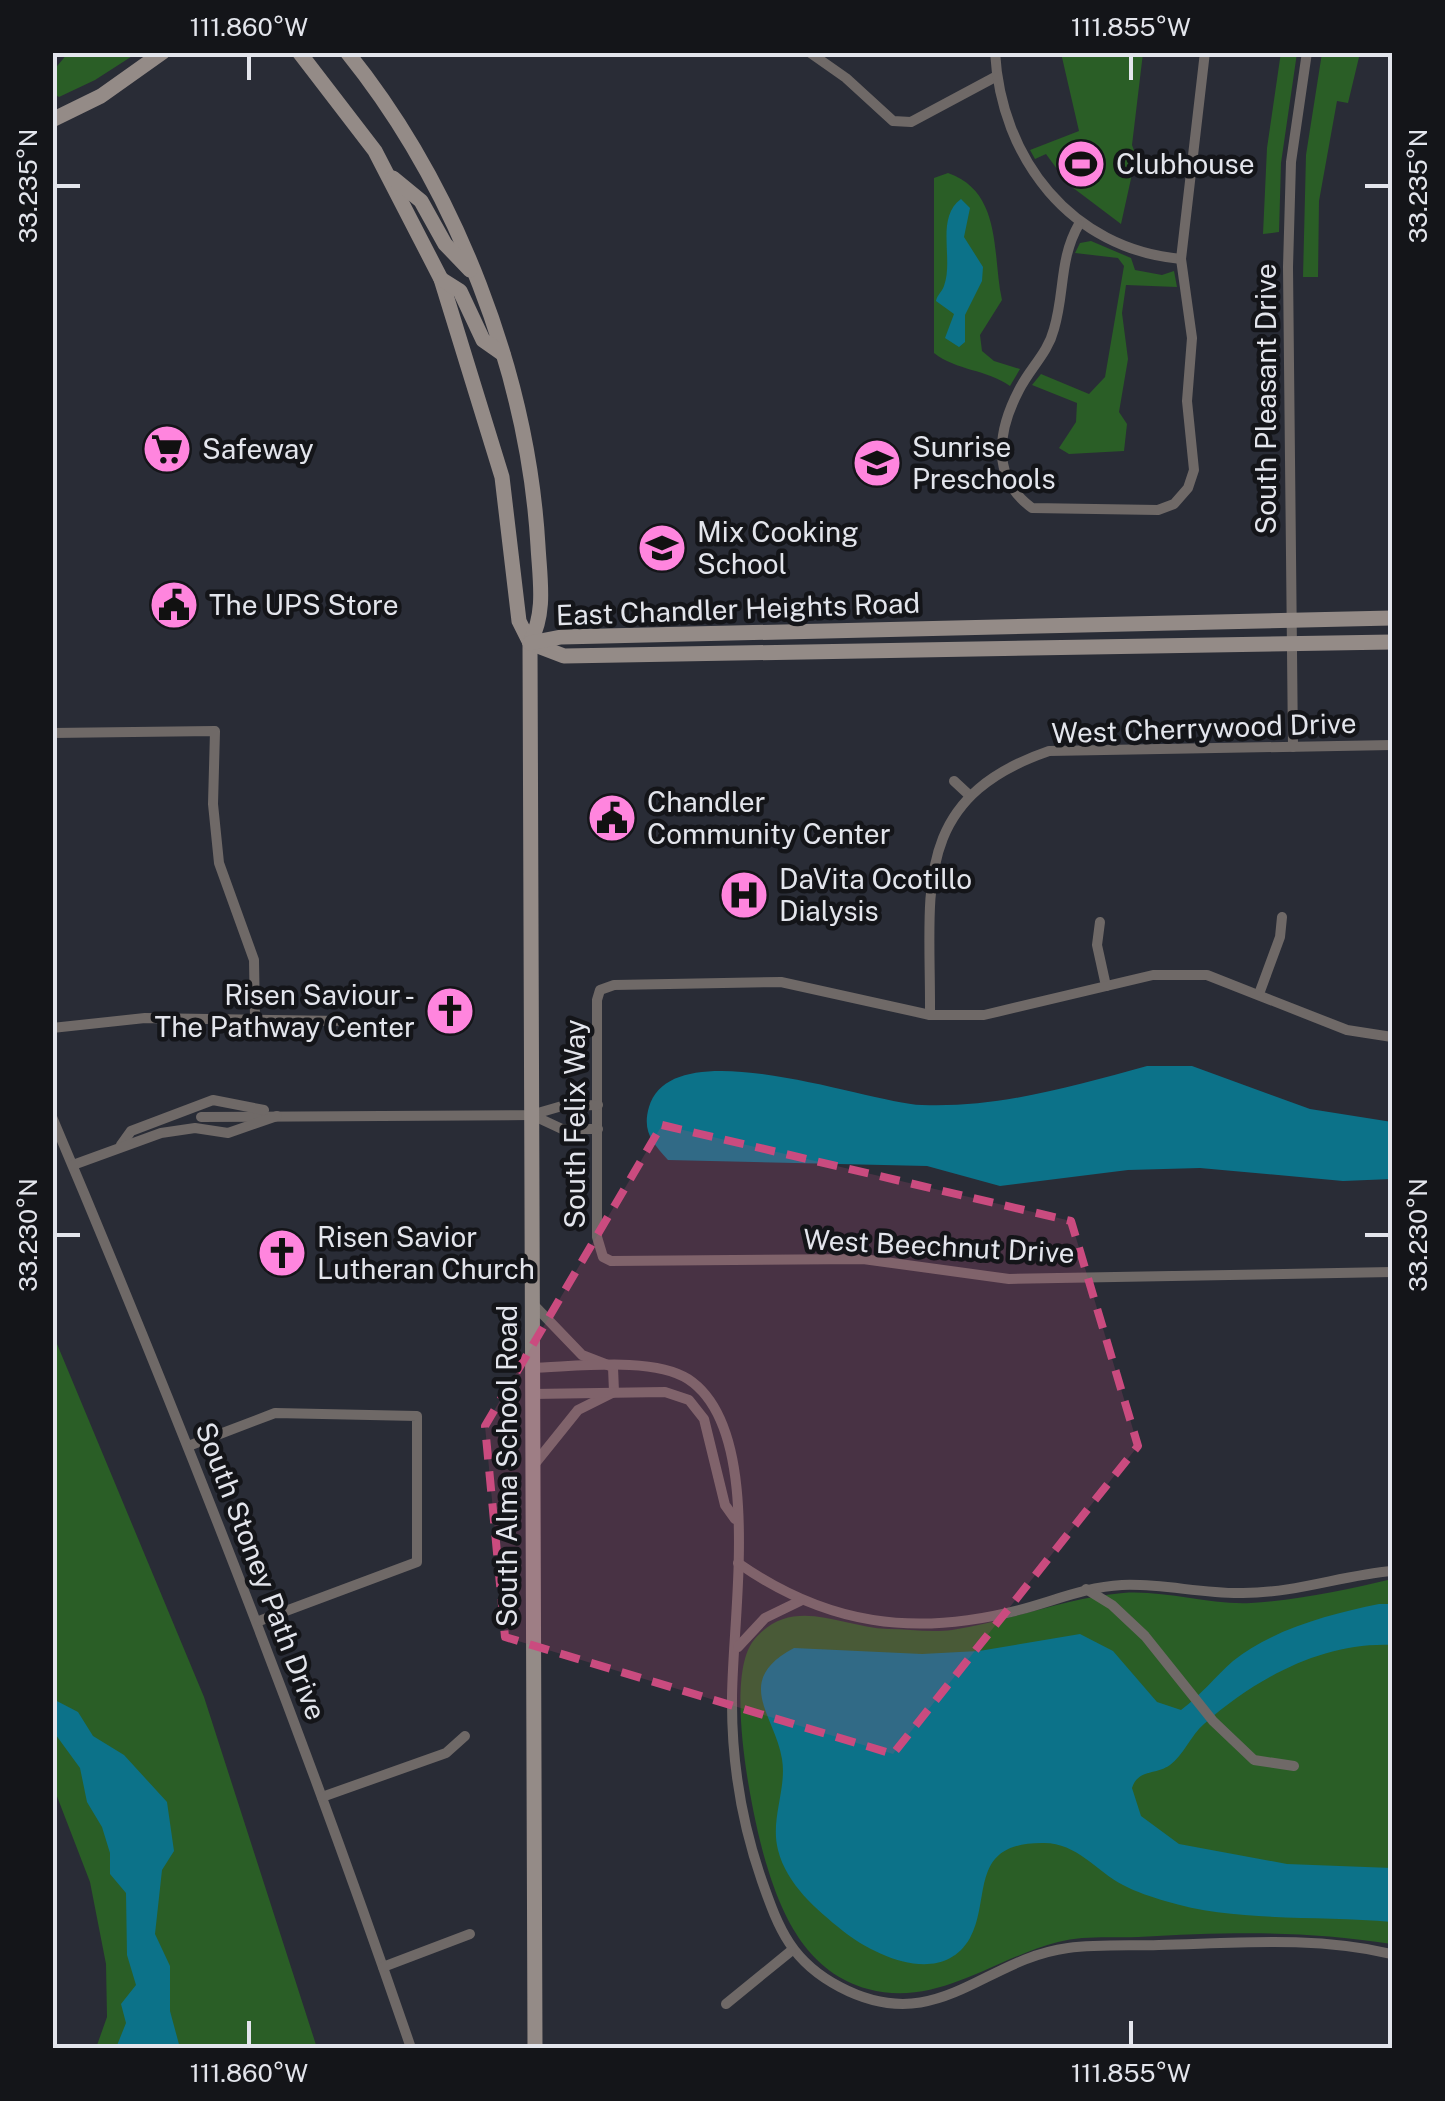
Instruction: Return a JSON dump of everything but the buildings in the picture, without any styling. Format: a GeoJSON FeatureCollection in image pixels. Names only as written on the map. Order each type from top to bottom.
{"type":"FeatureCollection","features":[{"type":"Feature","properties":{"kind":"main road"},"geometry":{"type":"LineString","coordinates":[[52,120],[100,96],[163,52]]}},
{"type":"Feature","properties":{"kind":"main road","name":"South Alma School Road"},"geometry":{"type":"LineString","coordinates":[[299,52],[357,124],[386,171],[441,279],[502,477],[519,621],[530,643],[535,2048]]}},
{"type":"Feature","properties":{"kind":"main road","name":"South Alma School Road"},"geometry":{"type":"LineString","coordinates":[[348,52],[401,129],[477,276],[503,354],[535,496],[542,620],[530,643]]}},
{"type":"Feature","properties":{"kind":"main road"},"geometry":{"type":"LineString","coordinates":[[386,171],[421,201],[445,244],[477,276]]}},
{"type":"Feature","properties":{"kind":"main road"},"geometry":{"type":"LineString","coordinates":[[441,279],[460,291],[483,340],[503,354]]}},
{"type":"Feature","properties":{"kind":"main road","name":"East Chandler Heights Road"},"geometry":{"type":"LineString","coordinates":[[530,643],[561,637],[744,631],[1392,618]]}},
{"type":"Feature","properties":{"kind":"main road","name":"East Chandler Heights Road"},"geometry":{"type":"LineString","coordinates":[[530,643],[564,656],[1392,642]]}},
{"type":"Feature","properties":{"kind":"street"},"geometry":{"type":"LineString","coordinates":[[809,52],[846,78],[893,121],[911,122],[996,76]]}},
{"type":"Feature","properties":{"kind":"street"},"geometry":{"type":"LineString","coordinates":[[995,52],[996,76],[1024,159],[1079,224],[1124,248],[1181,260]]}},
{"type":"Feature","properties":{"kind":"street"},"geometry":{"type":"LineString","coordinates":[[1079,224],[1064,254],[1054,333],[1019,390],[1006,423],[1002,449],[1007,485],[1032,508],[1158,510],[1174,504],[1188,488],[1194,470],[1187,401],[1192,338],[1181,260],[1205,52]]}},
{"type":"Feature","properties":{"kind":"street","name":"South Pleasant Drive"},"geometry":{"type":"LineString","coordinates":[[1293,747],[1289,620],[1290,162],[1308,52]]}},
{"type":"Feature","properties":{"kind":"street"},"geometry":{"type":"LineString","coordinates":[[52,732],[215,731],[213,804],[220,863],[254,960],[255,1018]]}},
{"type":"Feature","properties":{"kind":"street","name":"West Cherrywood Drive"},"geometry":{"type":"LineString","coordinates":[[968,794],[1010,765],[1049,751],[1392,745]]}},
{"type":"Feature","properties":{"kind":"street"},"geometry":{"type":"LineString","coordinates":[[954,781],[968,794],[947,827],[930,878],[930,1015],[1009,1012],[1172,973],[1207,975],[1347,1030],[1392,1037]]}},
{"type":"Feature","properties":{"kind":"street"},"geometry":{"type":"LineString","coordinates":[[1259,994],[1280,938],[1282,917]]}},
{"type":"Feature","properties":{"kind":"street"},"geometry":{"type":"LineString","coordinates":[[1100,922],[1097,945],[1106,986]]}},
{"type":"Feature","properties":{"kind":"street","name":"South Felix Way"},"geometry":{"type":"LineString","coordinates":[[603,1257],[597,1237],[600,990],[614,985],[780,982],[930,1015]]}},
{"type":"Feature","properties":{"kind":"street"},"geometry":{"type":"LineString","coordinates":[[52,1028],[145,1018],[342,1021]]}},
{"type":"Feature","properties":{"kind":"street"},"geometry":{"type":"LineString","coordinates":[[121,1146],[132,1131],[180,1114],[199,1118],[531,1115],[562,1106],[598,1105]]}},
{"type":"Feature","properties":{"kind":"street"},"geometry":{"type":"LineString","coordinates":[[73,1165],[199,1118],[228,1134],[280,1115]]}},
{"type":"Feature","properties":{"kind":"street"},"geometry":{"type":"LineString","coordinates":[[531,1115],[562,1129],[598,1129]]}},
{"type":"Feature","properties":{"kind":"street","name":"South Stoney Path Drive"},"geometry":{"type":"LineString","coordinates":[[52,1117],[259,1620],[410,2048]]}},
{"type":"Feature","properties":{"kind":"street","name":"West Beechnut Drive"},"geometry":{"type":"LineString","coordinates":[[603,1257],[611,1262],[863,1259],[1008,1279],[1392,1272]]}},
{"type":"Feature","properties":{"kind":"street"},"geometry":{"type":"LineString","coordinates":[[531,1303],[582,1355],[613,1367]]}},
{"type":"Feature","properties":{"kind":"street"},"geometry":{"type":"LineString","coordinates":[[613,1367],[614,1392]]}},
{"type":"Feature","properties":{"kind":"street"},"geometry":{"type":"LineString","coordinates":[[531,1368],[660,1367],[709,1396],[722,1420],[733,1458],[738,1502],[732,1730],[749,1846],[791,1952],[838,1986],[858,1994],[913,2003],[969,1990],[1034,1957],[1066,1948],[1284,1940],[1392,1954]]}},
{"type":"Feature","properties":{"kind":"street"},"geometry":{"type":"LineString","coordinates":[[671,1394],[676,1373]]}},
{"type":"Feature","properties":{"kind":"street"},"geometry":{"type":"LineString","coordinates":[[532,1467],[578,1410],[614,1392]]}},
{"type":"Feature","properties":{"kind":"street"},"geometry":{"type":"LineString","coordinates":[[532,1394],[671,1394],[689,1400],[704,1419],[725,1505],[735,1520]]}},
{"type":"Feature","properties":{"kind":"street"},"geometry":{"type":"LineString","coordinates":[[190,1445],[276,1413],[417,1416],[417,1562],[259,1620]]}},
{"type":"Feature","properties":{"kind":"street"},"geometry":{"type":"LineString","coordinates":[[738,1563],[800,1601],[836,1614],[897,1624],[960,1622],[1086,1589],[1126,1584],[1246,1594],[1324,1586],[1392,1571]]}},
{"type":"Feature","properties":{"kind":"street"},"geometry":{"type":"LineString","coordinates":[[1086,1589],[1112,1605],[1145,1636],[1213,1721],[1254,1760],[1294,1766]]}},
{"type":"Feature","properties":{"kind":"street"},"geometry":{"type":"LineString","coordinates":[[736,1650],[765,1618],[800,1601]]}},
{"type":"Feature","properties":{"kind":"street"},"geometry":{"type":"LineString","coordinates":[[322,1797],[446,1753],[465,1736]]}},
{"type":"Feature","properties":{"kind":"street"},"geometry":{"type":"LineString","coordinates":[[383,1967],[470,1934]]}},
{"type":"Feature","properties":{"kind":"street"},"geometry":{"type":"LineString","coordinates":[[726,2004],[791,1952]]}},
{"type":"Feature","properties":{"kind":"highlighted area"},"geometry":{"type":"Polygon","coordinates":[[[662,1125],[1071,1221],[1138,1446],[893,1754],[505,1637],[485,1426],[662,1125]]]}},
{"type":"Feature","properties":{"kind":"green space"},"geometry":{"type":"Polygon","coordinates":[[[68,52],[137,53],[59,97],[53,93],[53,71],[68,52]]]}},
{"type":"Feature","properties":{"kind":"green space"},"geometry":{"type":"Polygon","coordinates":[[[1281,52],[1297,53],[1281,163],[1279,232],[1263,234],[1267,148],[1281,52]]]}},
{"type":"Feature","properties":{"kind":"green space"},"geometry":{"type":"Polygon","coordinates":[[[1061,53],[1143,53],[1132,145],[1136,156],[1121,224],[1068,184],[1046,154],[1035,159],[1030,150],[1079,131],[1061,53]]]}},
{"type":"Feature","properties":{"kind":"green space"},"geometry":{"type":"Polygon","coordinates":[[[1322,53],[1360,53],[1348,103],[1337,101],[1319,201],[1318,277],[1303,277],[1306,155],[1322,53]]]}},
{"type":"Feature","properties":{"kind":"green space"},"geometry":{"type":"Polygon","coordinates":[[[948,173],[966,182],[978,195],[992,227],[1002,300],[980,335],[982,351],[994,361],[1020,369],[1010,386],[934,353],[934,178],[948,173]]]}},
{"type":"Feature","properties":{"kind":"green space"},"geometry":{"type":"Polygon","coordinates":[[[1091,241],[1131,258],[1135,270],[1162,275],[1174,271],[1177,287],[1126,285],[1122,313],[1128,359],[1119,412],[1127,424],[1124,451],[1069,454],[1059,448],[1076,422],[1077,403],[1032,385],[1041,374],[1089,394],[1105,377],[1124,266],[1118,258],[1075,253],[1080,243],[1091,241]]]}},
{"type":"Feature","properties":{"kind":"green space"},"geometry":{"type":"Polygon","coordinates":[[[52,1332],[204,1697],[317,2048],[96,2048],[107,2017],[106,1964],[90,1882],[53,1786],[52,1332]]]}},
{"type":"Feature","properties":{"kind":"green space"},"geometry":{"type":"Polygon","coordinates":[[[1392,1579],[1392,1944],[1265,1933],[1078,1938],[1034,1949],[942,1987],[893,1993],[868,1989],[830,1970],[814,1957],[790,1924],[761,1845],[741,1716],[745,1659],[754,1640],[769,1626],[784,1619],[817,1616],[870,1627],[944,1631],[1123,1593],[1251,1603],[1322,1594],[1392,1579]]]}},
{"type":"Feature","properties":{"kind":"water"},"geometry":{"type":"Polygon","coordinates":[[[961,199],[970,208],[964,237],[983,267],[982,281],[965,315],[965,342],[959,347],[945,338],[954,314],[936,301],[947,275],[949,217],[961,199]]]}},
{"type":"Feature","properties":{"kind":"water"},"geometry":{"type":"Polygon","coordinates":[[[1147,1066],[1192,1066],[1310,1109],[1392,1122],[1392,1179],[1343,1181],[1200,1168],[1128,1170],[1000,1186],[927,1166],[668,1160],[653,1142],[647,1123],[649,1107],[665,1084],[694,1073],[731,1071],[774,1076],[896,1101],[951,1105],[1036,1094],[1147,1066]]]}},
{"type":"Feature","properties":{"kind":"water"},"geometry":{"type":"Polygon","coordinates":[[[1392,1604],[1392,1645],[1341,1650],[1268,1678],[1204,1724],[1170,1765],[1138,1778],[1132,1788],[1141,1816],[1179,1844],[1287,1864],[1392,1868],[1392,1922],[1249,1915],[1192,1908],[1133,1890],[1056,1844],[1020,1845],[1003,1852],[993,1862],[986,1875],[976,1923],[958,1953],[943,1961],[908,1963],[873,1950],[843,1931],[804,1895],[782,1863],[776,1827],[782,1759],[761,1686],[775,1660],[794,1648],[922,1654],[979,1651],[1080,1634],[1113,1651],[1157,1702],[1181,1710],[1233,1661],[1266,1640],[1322,1618],[1392,1604]]]}},
{"type":"Feature","properties":{"kind":"water"},"geometry":{"type":"Polygon","coordinates":[[[53,1699],[78,1712],[93,1736],[124,1755],[167,1802],[174,1851],[162,1870],[155,1934],[170,1966],[170,2011],[180,2048],[116,2048],[126,2023],[121,2004],[136,1985],[127,1955],[126,1893],[110,1874],[110,1853],[102,1827],[87,1802],[80,1768],[53,1731],[53,1699]]]}},
{"type":"Feature","properties":{"kind":"place","name":"Clubhouse"},"geometry":{"type":"Point","coordinates":[1081,164]}},
{"type":"Feature","properties":{"kind":"place","name":"Safeway"},"geometry":{"type":"Point","coordinates":[167,449]}},
{"type":"Feature","properties":{"kind":"place","name":"Sunrise Preschools"},"geometry":{"type":"Point","coordinates":[877,463]}},
{"type":"Feature","properties":{"kind":"place","name":"Mix Cooking School"},"geometry":{"type":"Point","coordinates":[662,548]}},
{"type":"Feature","properties":{"kind":"place","name":"The UPS Store"},"geometry":{"type":"Point","coordinates":[174,605]}},
{"type":"Feature","properties":{"kind":"place","name":"Chandler Community Center"},"geometry":{"type":"Point","coordinates":[612,818]}},
{"type":"Feature","properties":{"kind":"place","name":"DaVita Ocotillo Dialysis"},"geometry":{"type":"Point","coordinates":[744,895]}},
{"type":"Feature","properties":{"kind":"place","name":"Risen Saviour - The Pathway Center"},"geometry":{"type":"Point","coordinates":[450,1011]}},
{"type":"Feature","properties":{"kind":"place","name":"Risen Savior Lutheran Church"},"geometry":{"type":"Point","coordinates":[282,1253]}}]}
